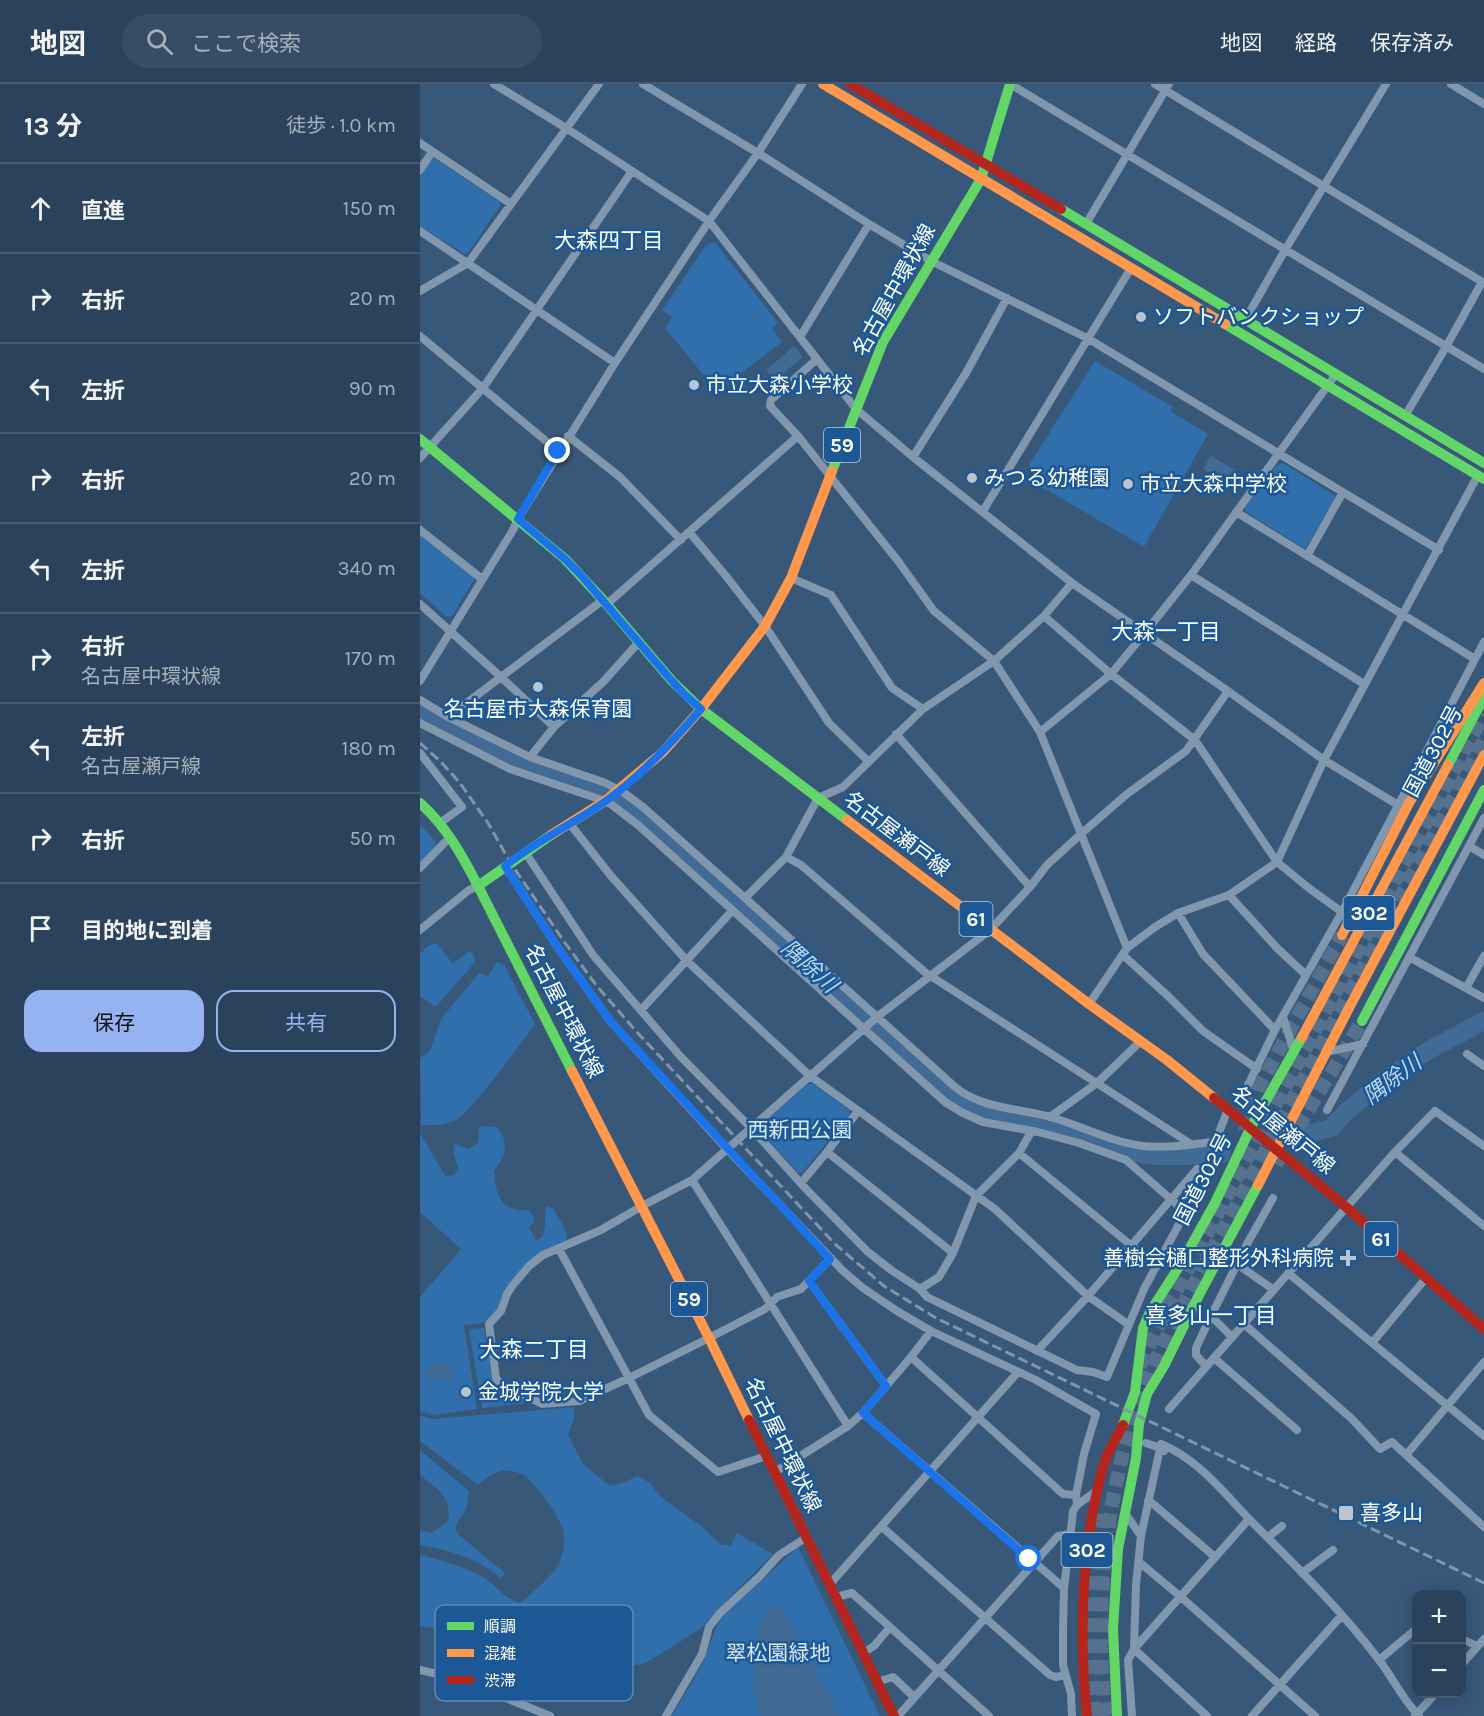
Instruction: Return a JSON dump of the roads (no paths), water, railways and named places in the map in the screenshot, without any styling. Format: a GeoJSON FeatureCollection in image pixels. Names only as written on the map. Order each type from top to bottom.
{"type":"FeatureCollection","features":[{"type":"Feature","properties":{"kind":"main road"},"geometry":{"type":"LineString","coordinates":[[823,84],[1481,477]]}},
{"type":"Feature","properties":{"kind":"main road"},"geometry":{"type":"LineString","coordinates":[[850,84],[1484,463]]}},
{"type":"Feature","properties":{"kind":"main road","name":"名古屋中環状線"},"geometry":{"type":"LineString","coordinates":[[896,1716],[877,1682],[709,1338],[478,886],[525,852],[613,795],[663,752],[701,709],[765,626],[791,578],[883,342],[981,179],[1010,84]]}},
{"type":"Feature","properties":{"kind":"main road","name":"名古屋瀬戸線"},"geometry":{"type":"LineString","coordinates":[[420,439],[565,559],[684,694],[701,709],[990,930],[1141,1041],[1251,1127],[1484,1329]]}},
{"type":"Feature","properties":{"kind":"main road"},"geometry":{"type":"LineString","coordinates":[[1342,934],[1410,803],[1484,683]]}},
{"type":"Feature","properties":{"kind":"main road","name":"国道302号"},"geometry":{"type":"LineString","coordinates":[[1087,1716],[1083,1676],[1083,1611],[1087,1551],[1097,1491],[1106,1458],[1133,1399],[1143,1328],[1150,1312],[1197,1237],[1251,1127],[1294,1053],[1484,697]]}},
{"type":"Feature","properties":{"kind":"main road","name":"302"},"geometry":{"type":"LineString","coordinates":[[1117,1716],[1113,1629],[1118,1549],[1136,1458],[1139,1424],[1147,1394],[1164,1366],[1326,1052],[1484,755]]}},
{"type":"Feature","properties":{"kind":"main road"},"geometry":{"type":"LineString","coordinates":[[1362,1021],[1484,790]]}},
{"type":"Feature","properties":{"kind":"main road"},"geometry":{"type":"LineString","coordinates":[[420,803],[431,812],[459,849],[478,886]]}},
{"type":"Feature","properties":{"kind":"street"},"geometry":{"type":"LineString","coordinates":[[494,84],[709,220],[856,409],[1072,584],[1324,760],[1398,804]]}},
{"type":"Feature","properties":{"kind":"street"},"geometry":{"type":"LineString","coordinates":[[420,291],[468,263],[599,84]]}},
{"type":"Feature","properties":{"kind":"street"},"geometry":{"type":"LineString","coordinates":[[643,84],[931,261],[1087,338],[1439,550]]}},
{"type":"Feature","properties":{"kind":"street"},"geometry":{"type":"LineString","coordinates":[[420,681],[513,530],[558,451],[709,220],[758,153],[802,84]]}},
{"type":"Feature","properties":{"kind":"street"},"geometry":{"type":"LineString","coordinates":[[1010,84],[1484,369]]}},
{"type":"Feature","properties":{"kind":"street"},"geometry":{"type":"LineString","coordinates":[[1155,84],[1167,87],[1323,187],[1483,283],[1405,416]]}},
{"type":"Feature","properties":{"kind":"street"},"geometry":{"type":"LineString","coordinates":[[1245,320],[1386,84]]}},
{"type":"Feature","properties":{"kind":"street"},"geometry":{"type":"LineString","coordinates":[[1451,84],[1484,104]]}},
{"type":"Feature","properties":{"kind":"street"},"geometry":{"type":"LineString","coordinates":[[1086,224],[1167,87]]}},
{"type":"Feature","properties":{"kind":"street"},"geometry":{"type":"LineString","coordinates":[[420,143],[511,204]]}},
{"type":"Feature","properties":{"kind":"street"},"geometry":{"type":"LineString","coordinates":[[420,170],[432,152]]}},
{"type":"Feature","properties":{"kind":"street"},"geometry":{"type":"LineString","coordinates":[[420,458],[483,388],[632,171]]}},
{"type":"Feature","properties":{"kind":"street"},"geometry":{"type":"LineString","coordinates":[[800,337],[869,224]]}},
{"type":"Feature","properties":{"kind":"street"},"geometry":{"type":"LineString","coordinates":[[420,231],[615,363]]}},
{"type":"Feature","properties":{"kind":"street"},"geometry":{"type":"LineString","coordinates":[[983,511],[1131,268]]}},
{"type":"Feature","properties":{"kind":"street"},"geometry":{"type":"LineString","coordinates":[[913,457],[966,373],[1007,298]]}},
{"type":"Feature","properties":{"kind":"street"},"geometry":{"type":"LineString","coordinates":[[420,336],[558,451]]}},
{"type":"Feature","properties":{"kind":"street"},"geometry":{"type":"LineString","coordinates":[[817,359],[771,400],[770,406],[798,436],[898,561],[934,611],[994,661],[1040,732],[1082,833],[1125,952],[1203,1031],[1257,1069]]}},
{"type":"Feature","properties":{"kind":"street"},"geometry":{"type":"LineString","coordinates":[[1040,732],[1111,674],[1191,575],[1336,374]]}},
{"type":"Feature","properties":{"kind":"street"},"geometry":{"type":"LineString","coordinates":[[568,436],[620,477],[681,540]]}},
{"type":"Feature","properties":{"kind":"street"},"geometry":{"type":"LineString","coordinates":[[448,717],[605,602],[690,533],[798,436]]}},
{"type":"Feature","properties":{"kind":"street"},"geometry":{"type":"LineString","coordinates":[[1089,1004],[1125,952],[1155,927],[1178,913],[1229,895],[1277,862],[1324,760],[1364,684],[1481,477]]}},
{"type":"Feature","properties":{"kind":"street"},"geometry":{"type":"LineString","coordinates":[[1307,556],[1343,492]]}},
{"type":"Feature","properties":{"kind":"street"},"geometry":{"type":"LineString","coordinates":[[1236,512],[1475,659]]}},
{"type":"Feature","properties":{"kind":"street"},"geometry":{"type":"LineString","coordinates":[[420,530],[482,579]]}},
{"type":"Feature","properties":{"kind":"street"},"geometry":{"type":"LineString","coordinates":[[690,533],[765,626],[829,723],[868,761]]}},
{"type":"Feature","properties":{"kind":"street"},"geometry":{"type":"LineString","coordinates":[[1191,575],[1364,684]]}},
{"type":"Feature","properties":{"kind":"street"},"geometry":{"type":"LineString","coordinates":[[791,578],[831,595],[892,688],[922,709]]}},
{"type":"Feature","properties":{"kind":"street"},"geometry":{"type":"LineString","coordinates":[[745,898],[786,857],[818,798],[843,787],[922,709],[994,661],[1044,616],[1072,584]]}},
{"type":"Feature","properties":{"kind":"street"},"geometry":{"type":"LineString","coordinates":[[420,604],[554,727]]}},
{"type":"Feature","properties":{"kind":"street"},"geometry":{"type":"LineString","coordinates":[[1044,616],[1111,674],[1195,740],[1277,862],[1342,912]]}},
{"type":"Feature","properties":{"kind":"street"},"geometry":{"type":"LineString","coordinates":[[530,757],[554,727],[604,681],[639,642]]}},
{"type":"Feature","properties":{"kind":"street"},"geometry":{"type":"LineString","coordinates":[[1248,1085],[1275,1030],[1342,912],[1484,642]]}},
{"type":"Feature","properties":{"kind":"street"},"geometry":{"type":"LineString","coordinates":[[830,1259],[801,1289],[777,1297],[765,1309],[579,1401],[542,1404],[499,1382],[496,1378],[489,1324],[501,1311],[507,1294],[529,1266],[543,1255],[601,1230],[692,1180],[877,1017],[990,930],[1047,866],[1082,833],[1127,794],[1186,751],[1228,691]]}},
{"type":"Feature","properties":{"kind":"street"},"geometry":{"type":"LineString","coordinates":[[420,700],[448,717],[530,757],[603,782],[613,795],[612,805],[638,825],[945,1102],[983,1122],[1038,1132],[1079,1143],[1126,1160],[1182,1209],[1184,1215],[1156,1266],[1107,1377],[1077,1370],[927,1297],[920,1289],[868,1252],[681,1057],[593,955],[525,852]]}},
{"type":"Feature","properties":{"kind":"street"},"geometry":{"type":"LineString","coordinates":[[420,723],[510,769],[613,795],[643,807],[961,1092],[992,1106],[1050,1117],[1127,1143],[1168,1148],[1212,1142],[1218,1135],[1228,1109]]}},
{"type":"Feature","properties":{"kind":"street"},"geometry":{"type":"LineString","coordinates":[[897,734],[1030,887]]}},
{"type":"Feature","properties":{"kind":"street"},"geometry":{"type":"LineString","coordinates":[[420,753],[462,807],[440,823]]}},
{"type":"Feature","properties":{"kind":"street"},"geometry":{"type":"LineString","coordinates":[[1327,1110],[1484,818]]}},
{"type":"Feature","properties":{"kind":"street"},"geometry":{"type":"LineString","coordinates":[[570,824],[611,876],[687,961],[810,1076],[995,1209],[1088,1296],[1129,1325]]}},
{"type":"Feature","properties":{"kind":"street"},"geometry":{"type":"LineString","coordinates":[[420,868],[450,837]]}},
{"type":"Feature","properties":{"kind":"street"},"geometry":{"type":"LineString","coordinates":[[1469,846],[1484,855]]}},
{"type":"Feature","properties":{"kind":"street"},"geometry":{"type":"LineString","coordinates":[[786,857],[801,865],[930,976],[1191,1144]]}},
{"type":"Feature","properties":{"kind":"street"},"geometry":{"type":"LineString","coordinates":[[505,866],[560,951],[611,1022],[830,1259],[863,1288],[931,1331],[1018,1372],[1096,1414],[1084,1455],[1076,1496],[1077,1505]]}},
{"type":"Feature","properties":{"kind":"street"},"geometry":{"type":"LineString","coordinates":[[420,930],[469,890],[478,886]]}},
{"type":"Feature","properties":{"kind":"street"},"geometry":{"type":"LineString","coordinates":[[1229,895],[1277,948],[1306,975]]}},
{"type":"Feature","properties":{"kind":"street"},"geometry":{"type":"LineString","coordinates":[[641,1010],[732,911]]}},
{"type":"Feature","properties":{"kind":"street"},"geometry":{"type":"LineString","coordinates":[[1178,913],[1203,954],[1275,1030]]}},
{"type":"Feature","properties":{"kind":"street"},"geometry":{"type":"LineString","coordinates":[[1466,988],[1484,956]]}},
{"type":"Feature","properties":{"kind":"street"},"geometry":{"type":"LineString","coordinates":[[1410,957],[1484,998]]}},
{"type":"Feature","properties":{"kind":"street"},"geometry":{"type":"LineString","coordinates":[[1283,1017],[1294,1053]]}},
{"type":"Feature","properties":{"kind":"street"},"geometry":{"type":"LineString","coordinates":[[1050,1117],[1097,1083],[1141,1041]]}},
{"type":"Feature","properties":{"kind":"street"},"geometry":{"type":"LineString","coordinates":[[1326,1052],[1363,1044]]}},
{"type":"Feature","properties":{"kind":"street"},"geometry":{"type":"LineString","coordinates":[[1467,1054],[1484,1066]]}},
{"type":"Feature","properties":{"kind":"street"},"geometry":{"type":"LineString","coordinates":[[801,1183],[858,1111]]}},
{"type":"Feature","properties":{"kind":"street"},"geometry":{"type":"LineString","coordinates":[[1169,1409],[1395,1152],[1435,1111],[1484,1146]]}},
{"type":"Feature","properties":{"kind":"street"},"geometry":{"type":"LineString","coordinates":[[920,1289],[939,1277],[953,1253],[976,1196],[1019,1153],[1031,1132]]}},
{"type":"Feature","properties":{"kind":"street"},"geometry":{"type":"LineString","coordinates":[[827,1152],[953,1253]]}},
{"type":"Feature","properties":{"kind":"street"},"geometry":{"type":"LineString","coordinates":[[1395,1152],[1484,1226]]}},
{"type":"Feature","properties":{"kind":"street"},"geometry":{"type":"LineString","coordinates":[[1019,1153],[1156,1266]]}},
{"type":"Feature","properties":{"kind":"street"},"geometry":{"type":"LineString","coordinates":[[1037,1351],[1088,1296],[1197,1169]]}},
{"type":"Feature","properties":{"kind":"street"},"geometry":{"type":"LineString","coordinates":[[692,1180],[848,1426]]}},
{"type":"Feature","properties":{"kind":"street"},"geometry":{"type":"LineString","coordinates":[[1206,1366],[1196,1355],[1196,1348],[1247,1244],[1273,1198]]}},
{"type":"Feature","properties":{"kind":"street"},"geometry":{"type":"LineString","coordinates":[[1234,1229],[1247,1244]]}},
{"type":"Feature","properties":{"kind":"street"},"geometry":{"type":"LineString","coordinates":[[559,1249],[649,1415],[718,1472],[766,1456]]}},
{"type":"Feature","properties":{"kind":"street"},"geometry":{"type":"LineString","coordinates":[[1237,1264],[1274,1290]]}},
{"type":"Feature","properties":{"kind":"street"},"geometry":{"type":"LineString","coordinates":[[1288,1274],[1484,1436]]}},
{"type":"Feature","properties":{"kind":"street"},"geometry":{"type":"LineString","coordinates":[[1372,1342],[1426,1278]]}},
{"type":"Feature","properties":{"kind":"street"},"geometry":{"type":"LineString","coordinates":[[809,1281],[886,1386]]}},
{"type":"Feature","properties":{"kind":"street"},"geometry":{"type":"LineString","coordinates":[[1211,1316],[1232,1337]]}},
{"type":"Feature","properties":{"kind":"street"},"geometry":{"type":"LineString","coordinates":[[1244,1324],[1353,1419],[1380,1449],[1392,1442],[1484,1527]]}},
{"type":"Feature","properties":{"kind":"street"},"geometry":{"type":"LineString","coordinates":[[775,1472],[848,1426],[863,1413],[931,1331]]}},
{"type":"Feature","properties":{"kind":"street"},"geometry":{"type":"LineString","coordinates":[[911,1357],[1063,1494],[1076,1496]]}},
{"type":"Feature","properties":{"kind":"street"},"geometry":{"type":"LineString","coordinates":[[1214,1358],[1297,1430]]}},
{"type":"Feature","properties":{"kind":"street"},"geometry":{"type":"LineString","coordinates":[[1406,1455],[1484,1362]]}},
{"type":"Feature","properties":{"kind":"street"},"geometry":{"type":"LineString","coordinates":[[830,1584],[1018,1372]]}},
{"type":"Feature","properties":{"kind":"street"},"geometry":{"type":"LineString","coordinates":[[863,1413],[1064,1588]]}},
{"type":"Feature","properties":{"kind":"street"},"geometry":{"type":"LineString","coordinates":[[1146,1443],[1162,1450]]}},
{"type":"Feature","properties":{"kind":"street"},"geometry":{"type":"LineString","coordinates":[[1207,1716],[1134,1650],[1136,1585],[1141,1536],[1162,1450],[1161,1444],[1168,1446],[1200,1469],[1342,1615],[1379,1660],[1417,1715],[1432,1698]]}},
{"type":"Feature","properties":{"kind":"street"},"geometry":{"type":"LineString","coordinates":[[1072,1716],[1071,1694],[1063,1665],[1064,1588],[1070,1534],[1073,1512],[1077,1505],[1097,1491]]}},
{"type":"Feature","properties":{"kind":"street"},"geometry":{"type":"LineString","coordinates":[[1148,1501],[1215,1557]]}},
{"type":"Feature","properties":{"kind":"street"},"geometry":{"type":"LineString","coordinates":[[1124,1512],[1141,1536]]}},
{"type":"Feature","properties":{"kind":"street"},"geometry":{"type":"LineString","coordinates":[[1132,1716],[1128,1660],[1134,1650],[1249,1519]]}},
{"type":"Feature","properties":{"kind":"street"},"geometry":{"type":"LineString","coordinates":[[1268,1537],[1282,1526]]}},
{"type":"Feature","properties":{"kind":"street"},"geometry":{"type":"LineString","coordinates":[[882,1527],[1050,1675],[1056,1677],[1065,1675]]}},
{"type":"Feature","properties":{"kind":"street"},"geometry":{"type":"LineString","coordinates":[[896,1716],[1058,1536],[1070,1534]]}},
{"type":"Feature","properties":{"kind":"street"},"geometry":{"type":"LineString","coordinates":[[666,1716],[702,1654],[709,1627],[719,1614],[779,1555],[807,1537]]}},
{"type":"Feature","properties":{"kind":"street"},"geometry":{"type":"LineString","coordinates":[[1302,1573],[1333,1550]]}},
{"type":"Feature","properties":{"kind":"street"},"geometry":{"type":"LineString","coordinates":[[1139,1562],[1315,1716]]}},
{"type":"Feature","properties":{"kind":"street"},"geometry":{"type":"LineString","coordinates":[[836,1597],[852,1593],[989,1716]]}},
{"type":"Feature","properties":{"kind":"street"},"geometry":{"type":"LineString","coordinates":[[1252,1716],[1342,1615]]}},
{"type":"Feature","properties":{"kind":"street"},"geometry":{"type":"LineString","coordinates":[[863,1653],[874,1646],[890,1627]]}},
{"type":"Feature","properties":{"kind":"street"},"geometry":{"type":"LineString","coordinates":[[1379,1660],[1412,1632]]}},
{"type":"Feature","properties":{"kind":"street"},"geometry":{"type":"LineString","coordinates":[[1466,1639],[1482,1643]]}},
{"type":"Feature","properties":{"kind":"street"},"geometry":{"type":"LineString","coordinates":[[1466,1659],[1482,1643]]}},
{"type":"Feature","properties":{"kind":"street"},"geometry":{"type":"LineString","coordinates":[[420,1670],[435,1674]]}},
{"type":"Feature","properties":{"kind":"street"},"geometry":{"type":"LineString","coordinates":[[877,1682],[893,1677],[914,1697]]}},
{"type":"Feature","properties":{"kind":"street"},"geometry":{"type":"LineString","coordinates":[[513,1701],[550,1716]]}},
{"type":"Feature","properties":{"kind":"waterway","name":"隅除川"},"geometry":{"type":"LineString","coordinates":[[420,710],[510,758],[607,792],[643,815],[948,1093],[962,1102],[991,1114],[1070,1132],[1139,1153],[1167,1156],[1222,1154]]}},
{"type":"Feature","properties":{"kind":"waterway","name":"隅除川"},"geometry":{"type":"LineString","coordinates":[[1301,1135],[1331,1128],[1346,1112],[1402,1068],[1429,1050],[1484,1021]]}},
{"type":"Feature","properties":{"kind":"tunnel"},"geometry":{"type":"LineString","coordinates":[[1140,1366],[1163,1316],[1484,714]]}},
{"type":"Feature","properties":{"kind":"tunnel"},"geometry":{"type":"LineString","coordinates":[[1106,1716],[1101,1643],[1104,1566],[1115,1489],[1123,1453],[1142,1393],[1174,1322],[1484,740]]}},
{"type":"Feature","properties":{"kind":"tunnel"},"geometry":{"type":"LineString","coordinates":[[1245,1131],[1258,1089],[1342,935]]}},
{"type":"Feature","properties":{"kind":"tunnel"},"geometry":{"type":"LineString","coordinates":[[1276,1164],[1362,1021]]}},
{"type":"Feature","properties":{"kind":"tunnel"},"geometry":{"type":"LineString","coordinates":[[1094,1716],[1090,1657],[1092,1584],[1100,1509]]}},
{"type":"Feature","properties":{"kind":"railway"},"geometry":{"type":"LineString","coordinates":[[420,743],[460,783],[488,823],[510,862],[596,985],[635,1030],[835,1244],[884,1286],[936,1318],[1484,1583]]}},
{"type":"Feature","properties":{"kind":"place","name":"ソフトバンクショップ"},"geometry":{"type":"Point","coordinates":[1141,317]}},
{"type":"Feature","properties":{"kind":"place","name":"市立大森小学校"},"geometry":{"type":"Point","coordinates":[694,385]}},
{"type":"Feature","properties":{"kind":"place","name":"みつる幼稚園"},"geometry":{"type":"Point","coordinates":[972,478]}},
{"type":"Feature","properties":{"kind":"place","name":"市立大森中学校"},"geometry":{"type":"Point","coordinates":[1128,484]}},
{"type":"Feature","properties":{"kind":"place","name":"名古屋市大森保育園"},"geometry":{"type":"Point","coordinates":[538,687]}},
{"type":"Feature","properties":{"kind":"place","name":"善樹会樋口整形外科病院"},"geometry":{"type":"Point","coordinates":[1348,1258]}},
{"type":"Feature","properties":{"kind":"place","name":"金城学院大学"},"geometry":{"type":"Point","coordinates":[466,1392]}},
{"type":"Feature","properties":{"kind":"place","name":"喜多山"},"geometry":{"type":"Point","coordinates":[1346,1513]}},
{"type":"Feature","properties":{"kind":"district","name":"大森四丁目"},"geometry":{"type":"Point","coordinates":[609,240]}},
{"type":"Feature","properties":{"kind":"district","name":"大森一丁目"},"geometry":{"type":"Point","coordinates":[1166,631]}},
{"type":"Feature","properties":{"kind":"district","name":"喜多山一丁目"},"geometry":{"type":"Point","coordinates":[1211,1315]}},
{"type":"Feature","properties":{"kind":"district","name":"大森二丁目"},"geometry":{"type":"Point","coordinates":[534,1349]}},
{"type":"Feature","properties":{"kind":"park label","name":"西新田公園"},"geometry":{"type":"Point","coordinates":[800,1130]}},
{"type":"Feature","properties":{"kind":"park label","name":"翠松園緑地"},"geometry":{"type":"Point","coordinates":[778,1653]}}]}
